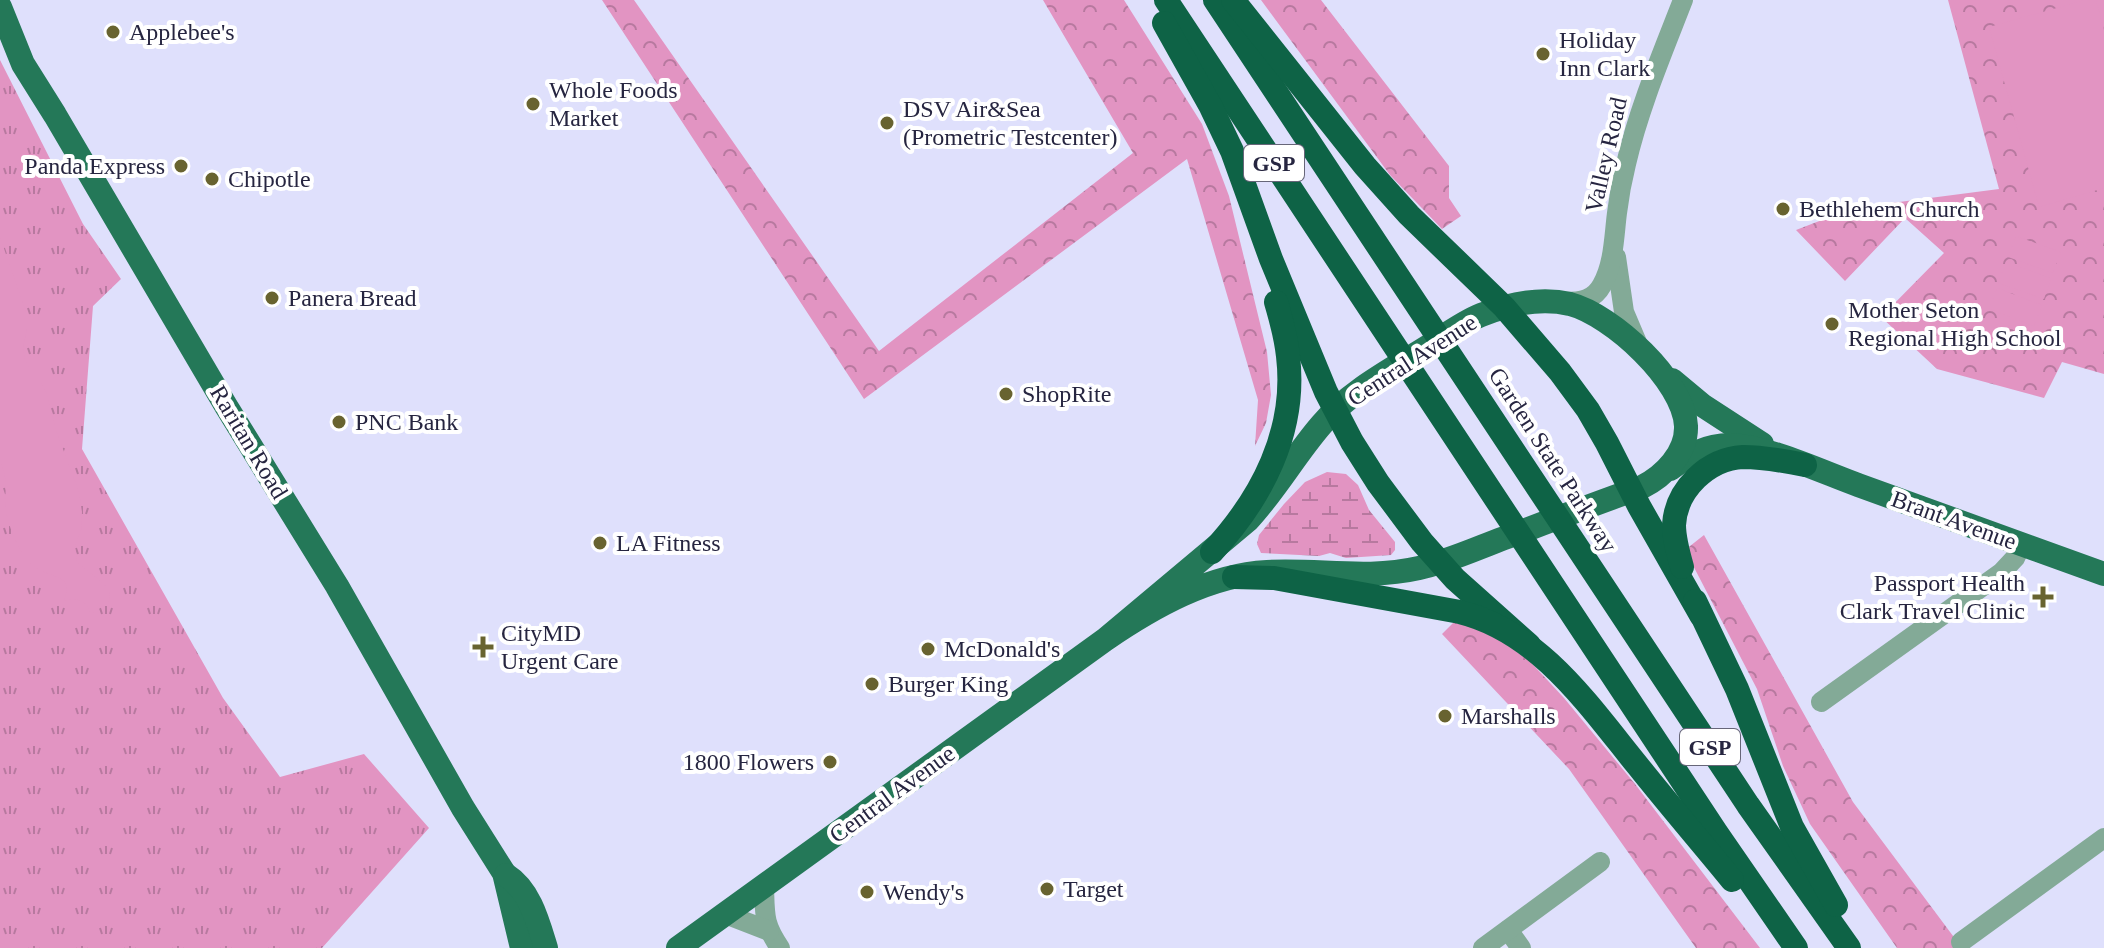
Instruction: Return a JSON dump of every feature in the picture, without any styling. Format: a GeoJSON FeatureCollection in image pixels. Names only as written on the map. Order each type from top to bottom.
{"type":"FeatureCollection","features":[{"type":"Feature","properties":{"kind":"highway"},"geometry":{"type":"LineString","coordinates":[[1151,0],[1228,143],[1271,259],[1335,410],[1378,483],[1415,534],[1455,579],[1529,645],[1599,717],[1788,948]]}},
{"type":"Feature","properties":{"kind":"highway","name":"GSP"},"geometry":{"type":"LineString","coordinates":[[1166,0],[1743,873],[1796,948]]}},
{"type":"Feature","properties":{"kind":"highway","name":"Garden State Parkway"},"geometry":{"type":"LineString","coordinates":[[1215,0],[1748,805],[1849,948]]}},
{"type":"Feature","properties":{"kind":"highway"},"geometry":{"type":"LineString","coordinates":[[1233,0],[1365,166],[1409,215],[1504,307],[1560,372],[1588,410],[1701,615]]}},
{"type":"Feature","properties":{"kind":"highway"},"geometry":{"type":"LineString","coordinates":[[1212,552],[1240,519],[1262,483],[1278,448],[1287,414],[1290,392],[1288,354],[1275,299],[1271,259]]}},
{"type":"Feature","properties":{"kind":"highway"},"geometry":{"type":"LineString","coordinates":[[1805,465],[1736,458],[1715,465],[1690,485],[1678,507],[1675,533],[1685,577],[1737,689],[1792,827],[1862,948]]}},
{"type":"Feature","properties":{"kind":"highway"},"geometry":{"type":"LineString","coordinates":[[1234,577],[1274,578],[1460,612],[1497,625],[1529,645]]}},
{"type":"Feature","properties":{"kind":"main road","name":"Raritan Road"},"geometry":{"type":"LineString","coordinates":[[0,7],[23,64],[337,586],[504,873],[522,948]]}},
{"type":"Feature","properties":{"kind":"main road","name":"Central Avenue"},"geometry":{"type":"LineString","coordinates":[[678,948],[1106,639],[1248,520],[1335,410],[1372,382],[1464,324],[1504,307],[1536,301],[1579,307],[1616,328],[1647,356],[1679,400],[1686,424],[1679,452],[1661,475],[1631,491],[1421,567],[1376,575],[1282,571],[1234,577],[1160,606],[1106,639]]}},
{"type":"Feature","properties":{"kind":"main road","name":"Brant Avenue"},"geometry":{"type":"LineString","coordinates":[[1647,356],[1694,398],[1734,427],[1805,465]]}},
{"type":"Feature","properties":{"kind":"main road","name":"Brant Avenue"},"geometry":{"type":"LineString","coordinates":[[1661,475],[1694,452],[1719,446],[1748,448],[1805,465],[2104,574]]}},
{"type":"Feature","properties":{"kind":"main road","name":"Raritan Road"},"geometry":{"type":"LineString","coordinates":[[504,873],[523,891],[546,948]]}},
{"type":"Feature","properties":{"kind":"main road"},"geometry":{"type":"LineString","coordinates":[[538,922],[560,948]]}},
{"type":"Feature","properties":{"kind":"street","name":"Valley Road"},"geometry":{"type":"LineString","coordinates":[[1557,302],[1584,300],[1600,289],[1610,262],[1619,198],[1633,136],[1683,0]]}},
{"type":"Feature","properties":{"kind":"street","name":"Valley Road"},"geometry":{"type":"LineString","coordinates":[[1615,233],[1616,267],[1624,312],[1634,337],[1647,356]]}},
{"type":"Feature","properties":{"kind":"street"},"geometry":{"type":"LineString","coordinates":[[1821,702],[2001,573],[2015,558],[2021,545]]}},
{"type":"Feature","properties":{"kind":"street"},"geometry":{"type":"LineString","coordinates":[[1961,942],[2104,838]]}},
{"type":"Feature","properties":{"kind":"street"},"geometry":{"type":"LineString","coordinates":[[1483,948],[1600,862]]}},
{"type":"Feature","properties":{"kind":"street"},"geometry":{"type":"LineString","coordinates":[[764,885],[765,914],[774,940]]}},
{"type":"Feature","properties":{"kind":"street"},"geometry":{"type":"LineString","coordinates":[[725,914],[774,940]]}},
{"type":"Feature","properties":{"kind":"street"},"geometry":{"type":"LineString","coordinates":[[1508,930],[1521,948]]}},
{"type":"Feature","properties":{"kind":"green space"},"geometry":{"type":"Polygon","coordinates":[[[602,0],[634,0],[879,351],[1133,153],[1043,0],[1124,0],[1202,124],[1229,196],[1267,352],[1271,395],[1266,423],[1255,446],[1258,400],[1187,159],[864,399],[602,0]]]}},
{"type":"Feature","properties":{"kind":"green space"},"geometry":{"type":"Polygon","coordinates":[[[1261,0],[1321,0],[1449,166],[1449,198],[1461,216],[1442,229],[1390,175],[1261,0]]]}},
{"type":"Feature","properties":{"kind":"green space"},"geometry":{"type":"Polygon","coordinates":[[[1948,0],[2104,0],[2104,374],[2062,362],[2044,398],[1937,369],[1881,317],[1944,253],[1905,218],[1845,281],[1796,230],[1853,208],[1999,189],[1948,0]]]}},
{"type":"Feature","properties":{"kind":"green space"},"geometry":{"type":"Polygon","coordinates":[[[2085,0],[2096,0],[2104,30],[2104,188],[2039,207],[1989,27],[2085,0]]]}},
{"type":"Feature","properties":{"kind":"green space"},"geometry":{"type":"Polygon","coordinates":[[[0,60],[83,224],[121,279],[93,306],[82,449],[223,698],[280,777],[364,754],[429,828],[322,948],[0,948],[0,60]]]}},
{"type":"Feature","properties":{"kind":"green space"},"geometry":{"type":"Polygon","coordinates":[[[2016,236],[2061,252],[2053,273],[2008,257],[2016,236]]]}},
{"type":"Feature","properties":{"kind":"green space"},"geometry":{"type":"Polygon","coordinates":[[[0,237],[27,315],[23,347],[25,359],[46,392],[57,433],[79,492],[82,512],[81,530],[75,546],[77,562],[110,592],[109,601],[90,616],[88,607],[82,601],[64,601],[67,588],[60,578],[37,568],[26,558],[7,515],[5,480],[0,461],[0,237]]]}},
{"type":"Feature","properties":{"kind":"green space"},"geometry":{"type":"Polygon","coordinates":[[[2006,262],[2051,278],[2044,299],[1998,283],[2006,262]]]}},
{"type":"Feature","properties":{"kind":"green space"},"geometry":{"type":"Polygon","coordinates":[[[1997,288],[2042,305],[2034,326],[1989,309],[1997,288]]]}},
{"type":"Feature","properties":{"kind":"green space"},"geometry":{"type":"Polygon","coordinates":[[[1327,472],[1346,474],[1358,485],[1369,510],[1395,542],[1391,555],[1346,558],[1330,553],[1319,556],[1261,553],[1257,544],[1259,535],[1284,504],[1305,482],[1327,472]]]}},
{"type":"Feature","properties":{"kind":"green space"},"geometry":{"type":"Polygon","coordinates":[[[1704,535],[1853,802],[1962,948],[1897,948],[1810,824],[1783,766],[1757,689],[1685,550],[1704,535]]]}},
{"type":"Feature","properties":{"kind":"green space"},"geometry":{"type":"Polygon","coordinates":[[[1457,619],[1512,642],[1564,698],[1635,784],[1760,948],[1696,948],[1569,769],[1442,634],[1457,619]]]}},
{"type":"Feature","properties":{"kind":"place","name":"Applebee's"},"geometry":{"type":"Point","coordinates":[113,32]}},
{"type":"Feature","properties":{"kind":"place","name":"Holiday Inn Clark"},"geometry":{"type":"Point","coordinates":[1543,54]}},
{"type":"Feature","properties":{"kind":"place","name":"Whole Foods Market"},"geometry":{"type":"Point","coordinates":[533,104]}},
{"type":"Feature","properties":{"kind":"place","name":"DSV Air&Sea (Prometric Testcenter)"},"geometry":{"type":"Point","coordinates":[887,123]}},
{"type":"Feature","properties":{"kind":"place","name":"Panda Express"},"geometry":{"type":"Point","coordinates":[181,166]}},
{"type":"Feature","properties":{"kind":"place","name":"Chipotle"},"geometry":{"type":"Point","coordinates":[212,179]}},
{"type":"Feature","properties":{"kind":"place","name":"Bethlehem Church"},"geometry":{"type":"Point","coordinates":[1783,209]}},
{"type":"Feature","properties":{"kind":"place","name":"Panera Bread"},"geometry":{"type":"Point","coordinates":[272,298]}},
{"type":"Feature","properties":{"kind":"place","name":"Mother Seton Regional High School"},"geometry":{"type":"Point","coordinates":[1832,324]}},
{"type":"Feature","properties":{"kind":"place","name":"ShopRite"},"geometry":{"type":"Point","coordinates":[1006,394]}},
{"type":"Feature","properties":{"kind":"place","name":"PNC Bank"},"geometry":{"type":"Point","coordinates":[339,422]}},
{"type":"Feature","properties":{"kind":"place","name":"LA Fitness"},"geometry":{"type":"Point","coordinates":[600,543]}},
{"type":"Feature","properties":{"kind":"place","name":"Passport Health Clark Travel Clinic"},"geometry":{"type":"Point","coordinates":[2043,597]}},
{"type":"Feature","properties":{"kind":"place","name":"CityMD Urgent Care"},"geometry":{"type":"Point","coordinates":[483,647]}},
{"type":"Feature","properties":{"kind":"place","name":"McDonald's"},"geometry":{"type":"Point","coordinates":[928,649]}},
{"type":"Feature","properties":{"kind":"place","name":"Burger King"},"geometry":{"type":"Point","coordinates":[872,684]}},
{"type":"Feature","properties":{"kind":"place","name":"Marshalls"},"geometry":{"type":"Point","coordinates":[1445,716]}},
{"type":"Feature","properties":{"kind":"place","name":"1800 Flowers"},"geometry":{"type":"Point","coordinates":[830,762]}},
{"type":"Feature","properties":{"kind":"place","name":"Target"},"geometry":{"type":"Point","coordinates":[1047,889]}},
{"type":"Feature","properties":{"kind":"place","name":"Wendy's"},"geometry":{"type":"Point","coordinates":[867,892]}}]}
